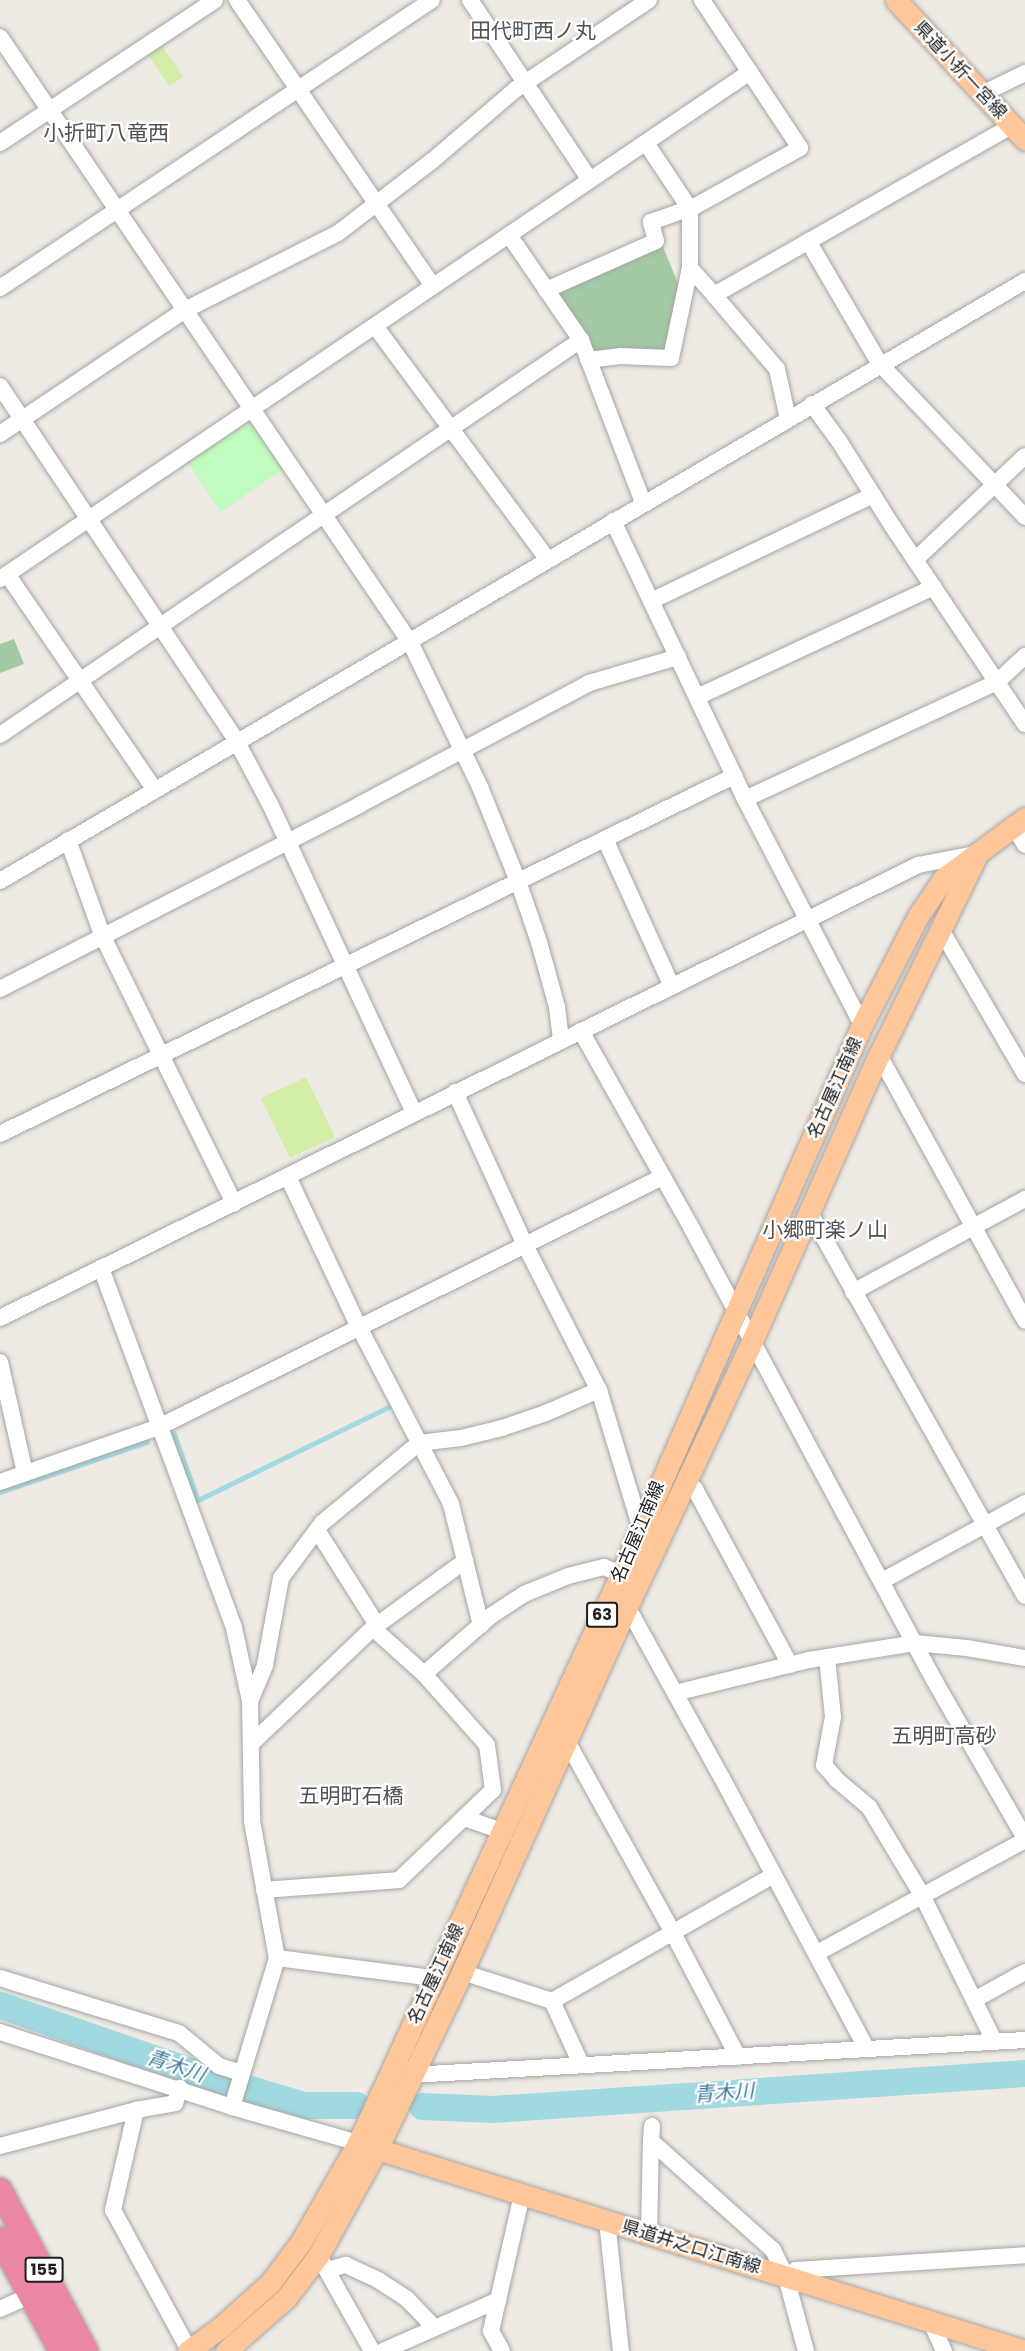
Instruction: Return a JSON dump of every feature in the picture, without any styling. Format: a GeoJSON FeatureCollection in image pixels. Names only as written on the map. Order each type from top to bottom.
{"type":"FeatureCollection","features":[{"type":"Feature","properties":{"kind":"highway","name":"155"},"geometry":{"type":"LineString","coordinates":[[0,2190],[86,2351]]}},
{"type":"Feature","properties":{"kind":"highway","name":"155"},"geometry":{"type":"LineString","coordinates":[[0,2239],[61,2351]]}},
{"type":"Feature","properties":{"kind":"main road","name":"県道小折一宮線"},"geometry":{"type":"LineString","coordinates":[[904,2],[1018,133]]}},
{"type":"Feature","properties":{"kind":"main road","name":"名古屋江南線"},"geometry":{"type":"LineString","coordinates":[[233,2349],[323,2263],[434,1978],[621,1574],[640,1526],[862,1025],[918,916],[944,878],[1019,821]]}},
{"type":"Feature","properties":{"kind":"main road","name":"名古屋江南線"},"geometry":{"type":"LineString","coordinates":[[188,2350],[221,2327],[270,2283],[367,2146],[411,2075],[462,1972],[626,1609],[752,1341],[879,1054],[978,854]]}},
{"type":"Feature","properties":{"kind":"main road","name":"県道井之口江南線"},"geometry":{"type":"LineString","coordinates":[[367,2146],[1025,2351]]}},
{"type":"Feature","properties":{"kind":"street"},"geometry":{"type":"LineString","coordinates":[[0,143],[215,0]]}},
{"type":"Feature","properties":{"kind":"street"},"geometry":{"type":"LineString","coordinates":[[237,0],[433,286]]}},
{"type":"Feature","properties":{"kind":"street"},"geometry":{"type":"LineString","coordinates":[[0,288],[432,0]]}},
{"type":"Feature","properties":{"kind":"street"},"geometry":{"type":"LineString","coordinates":[[470,0],[590,180]]}},
{"type":"Feature","properties":{"kind":"street"},"geometry":{"type":"LineString","coordinates":[[0,434],[185,310],[338,233],[432,161],[525,83],[649,0]]}},
{"type":"Feature","properties":{"kind":"street"},"geometry":{"type":"LineString","coordinates":[[546,290],[656,241],[651,222],[690,208],[800,148],[702,0]]}},
{"type":"Feature","properties":{"kind":"street"},"geometry":{"type":"LineString","coordinates":[[0,37],[410,642],[462,749],[518,881],[542,953],[556,1007],[561,1041]]}},
{"type":"Feature","properties":{"kind":"street"},"geometry":{"type":"LineString","coordinates":[[154,789],[80,681],[4,577],[750,72]]}},
{"type":"Feature","properties":{"kind":"street"},"geometry":{"type":"LineString","coordinates":[[982,94],[1025,73]]}},
{"type":"Feature","properties":{"kind":"street"},"geometry":{"type":"LineString","coordinates":[[714,295],[808,241],[1018,133]]}},
{"type":"Feature","properties":{"kind":"street"},"geometry":{"type":"LineString","coordinates":[[588,360],[620,356],[671,357],[690,268],[690,208],[646,142]]}},
{"type":"Feature","properties":{"kind":"street"},"geometry":{"type":"LineString","coordinates":[[509,235],[581,340],[643,502]]}},
{"type":"Feature","properties":{"kind":"street"},"geometry":{"type":"LineString","coordinates":[[808,241],[880,364],[1025,517]]}},
{"type":"Feature","properties":{"kind":"street"},"geometry":{"type":"LineString","coordinates":[[690,268],[777,369],[788,419]]}},
{"type":"Feature","properties":{"kind":"street"},"geometry":{"type":"LineString","coordinates":[[0,881],[154,789],[410,642],[643,502],[1025,281]]}},
{"type":"Feature","properties":{"kind":"street"},"geometry":{"type":"LineString","coordinates":[[375,326],[548,560]]}},
{"type":"Feature","properties":{"kind":"street"},"geometry":{"type":"LineString","coordinates":[[0,735],[581,340]]}},
{"type":"Feature","properties":{"kind":"street"},"geometry":{"type":"LineString","coordinates":[[0,386],[237,742],[288,842],[414,1112]]}},
{"type":"Feature","properties":{"kind":"street"},"geometry":{"type":"LineString","coordinates":[[812,404],[840,441],[915,560],[1025,723]]}},
{"type":"Feature","properties":{"kind":"street"},"geometry":{"type":"LineString","coordinates":[[915,560],[1025,456]]}},
{"type":"Feature","properties":{"kind":"street"},"geometry":{"type":"LineString","coordinates":[[651,601],[873,495]]}},
{"type":"Feature","properties":{"kind":"street"},"geometry":{"type":"LineString","coordinates":[[613,521],[745,799],[862,1025]]}},
{"type":"Feature","properties":{"kind":"street"},"geometry":{"type":"LineString","coordinates":[[697,697],[934,588]]}},
{"type":"Feature","properties":{"kind":"street"},"geometry":{"type":"LineString","coordinates":[[745,799],[998,682],[1025,656]]}},
{"type":"Feature","properties":{"kind":"street"},"geometry":{"type":"LineString","coordinates":[[0,989],[288,842],[589,684],[678,657]]}},
{"type":"Feature","properties":{"kind":"street"},"geometry":{"type":"LineString","coordinates":[[0,1134],[734,776]]}},
{"type":"Feature","properties":{"kind":"street"},"geometry":{"type":"LineString","coordinates":[[1019,821],[1025,845]]}},
{"type":"Feature","properties":{"kind":"street"},"geometry":{"type":"LineString","coordinates":[[605,839],[672,987]]}},
{"type":"Feature","properties":{"kind":"street"},"geometry":{"type":"LineString","coordinates":[[68,840],[103,937],[234,1203]]}},
{"type":"Feature","properties":{"kind":"street"},"geometry":{"type":"LineString","coordinates":[[0,1318],[918,865],[978,854]]}},
{"type":"Feature","properties":{"kind":"street"},"geometry":{"type":"LineString","coordinates":[[940,928],[1025,1074]]}},
{"type":"Feature","properties":{"kind":"street"},"geometry":{"type":"LineString","coordinates":[[581,1031],[736,1311],[915,1643],[1025,1839],[817,1953]]}},
{"type":"Feature","properties":{"kind":"street"},"geometry":{"type":"LineString","coordinates":[[879,1054],[972,1228],[1025,1321]]}},
{"type":"Feature","properties":{"kind":"street"},"geometry":{"type":"LineString","coordinates":[[455,1092],[525,1245],[599,1390],[640,1526]]}},
{"type":"Feature","properties":{"kind":"street"},"geometry":{"type":"LineString","coordinates":[[288,1177],[359,1327],[451,1504],[481,1625]]}},
{"type":"Feature","properties":{"kind":"street"},"geometry":{"type":"LineString","coordinates":[[0,1482],[159,1427],[662,1177]]}},
{"type":"Feature","properties":{"kind":"street"},"geometry":{"type":"LineString","coordinates":[[853,1292],[1025,1199]]}},
{"type":"Feature","properties":{"kind":"street"},"geometry":{"type":"LineString","coordinates":[[810,1213],[987,1524],[1025,1596]]}},
{"type":"Feature","properties":{"kind":"street"},"geometry":{"type":"LineString","coordinates":[[101,1268],[234,1628],[250,1701],[252,1821],[277,1958],[234,2102]]}},
{"type":"Feature","properties":{"kind":"street"},"geometry":{"type":"LineString","coordinates":[[0,1362],[25,1473]]}},
{"type":"Feature","properties":{"kind":"street"},"geometry":{"type":"LineString","coordinates":[[250,1701],[265,1665],[281,1578],[317,1530],[419,1443],[461,1438],[502,1428],[599,1390]]}},
{"type":"Feature","properties":{"kind":"street"},"geometry":{"type":"LineString","coordinates":[[684,1484],[694,1489],[790,1665]]}},
{"type":"Feature","properties":{"kind":"street"},"geometry":{"type":"LineString","coordinates":[[882,1581],[1025,1503]]}},
{"type":"Feature","properties":{"kind":"street"},"geometry":{"type":"LineString","coordinates":[[264,1890],[399,1880],[493,1790],[487,1745],[424,1674],[375,1626],[317,1530]]}},
{"type":"Feature","properties":{"kind":"street"},"geometry":{"type":"LineString","coordinates":[[251,1744],[375,1626],[465,1561]]}},
{"type":"Feature","properties":{"kind":"street"},"geometry":{"type":"LineString","coordinates":[[424,1674],[481,1625],[524,1594],[568,1576],[603,1567],[621,1574]]}},
{"type":"Feature","properties":{"kind":"street"},"geometry":{"type":"LineString","coordinates":[[626,1609],[633,1617],[675,1693],[867,2049]]}},
{"type":"Feature","properties":{"kind":"street"},"geometry":{"type":"LineString","coordinates":[[675,1693],[827,1657],[915,1643],[967,1648],[1025,1658]]}},
{"type":"Feature","properties":{"kind":"street"},"geometry":{"type":"LineString","coordinates":[[827,1657],[833,1717],[825,1765],[837,1780],[869,1807],[922,1895],[994,2041]]}},
{"type":"Feature","properties":{"kind":"street"},"geometry":{"type":"LineString","coordinates":[[565,1743],[569,1745],[673,1933],[738,2057]]}},
{"type":"Feature","properties":{"kind":"street"},"geometry":{"type":"LineString","coordinates":[[464,1818],[502,1831]]}},
{"type":"Feature","properties":{"kind":"street"},"geometry":{"type":"LineString","coordinates":[[462,1972],[552,2001],[774,1875]]}},
{"type":"Feature","properties":{"kind":"street"},"geometry":{"type":"LineString","coordinates":[[277,1958],[434,1978]]}},
{"type":"Feature","properties":{"kind":"street"},"geometry":{"type":"LineString","coordinates":[[974,2000],[1025,1972]]}},
{"type":"Feature","properties":{"kind":"street"},"geometry":{"type":"LineString","coordinates":[[0,1978],[179,2033],[219,2066],[242,2075]]}},
{"type":"Feature","properties":{"kind":"street"},"geometry":{"type":"LineString","coordinates":[[552,2001],[581,2064]]}},
{"type":"Feature","properties":{"kind":"street"},"geometry":{"type":"LineString","coordinates":[[0,2032],[180,2088],[234,2102],[367,2146]]}},
{"type":"Feature","properties":{"kind":"street"},"geometry":{"type":"LineString","coordinates":[[411,2075],[1025,2040]]}},
{"type":"Feature","properties":{"kind":"street"},"geometry":{"type":"LineString","coordinates":[[0,2146],[136,2110],[175,2103],[180,2088]]}},
{"type":"Feature","properties":{"kind":"street"},"geometry":{"type":"LineString","coordinates":[[136,2110],[113,2210],[188,2350]]}},
{"type":"Feature","properties":{"kind":"street"},"geometry":{"type":"LineString","coordinates":[[649,2234],[651,2133],[773,2250],[786,2277],[806,2351]]}},
{"type":"Feature","properties":{"kind":"street"},"geometry":{"type":"LineString","coordinates":[[502,2351],[491,2331],[522,2194]]}},
{"type":"Feature","properties":{"kind":"street"},"geometry":{"type":"LineString","coordinates":[[607,2221],[621,2351]]}},
{"type":"Feature","properties":{"kind":"street"},"geometry":{"type":"LineString","coordinates":[[786,2277],[796,2270],[1025,2255]]}},
{"type":"Feature","properties":{"kind":"street"},"geometry":{"type":"LineString","coordinates":[[323,2263],[346,2265],[378,2280],[407,2299],[435,2328]]}},
{"type":"Feature","properties":{"kind":"street"},"geometry":{"type":"LineString","coordinates":[[323,2263],[372,2351]]}},
{"type":"Feature","properties":{"kind":"street"},"geometry":{"type":"LineString","coordinates":[[0,2308],[31,2295]]}},
{"type":"Feature","properties":{"kind":"street"},"geometry":{"type":"LineString","coordinates":[[383,2351],[498,2300]]}},
{"type":"Feature","properties":{"kind":"street"},"geometry":{"type":"LineString","coordinates":[[931,2322],[944,2351]]}},
{"type":"Feature","properties":{"kind":"green space"},"geometry":{"type":"Polygon","coordinates":[[[161,44],[183,77],[169,86],[147,53],[161,44]]]}},
{"type":"Feature","properties":{"kind":"green space"},"geometry":{"type":"Polygon","coordinates":[[[661,242],[679,286],[667,349],[662,352],[599,354],[592,351],[553,290],[661,242]]]}},
{"type":"Feature","properties":{"kind":"green space"},"geometry":{"type":"Polygon","coordinates":[[[247,419],[253,420],[286,467],[221,512],[186,460],[247,419]]]}},
{"type":"Feature","properties":{"kind":"green space"},"geometry":{"type":"Polygon","coordinates":[[[14,639],[24,664],[0,673],[0,644],[14,639]]]}},
{"type":"Feature","properties":{"kind":"green space"},"geometry":{"type":"Polygon","coordinates":[[[306,1077],[335,1137],[290,1158],[261,1098],[306,1077]]]}},
{"type":"Feature","properties":{"kind":"waterway"},"geometry":{"type":"LineString","coordinates":[[174,1433],[198,1500],[391,1406]]}},
{"type":"Feature","properties":{"kind":"waterway"},"geometry":{"type":"LineString","coordinates":[[0,1492],[147,1442]]}},
{"type":"Feature","properties":{"kind":"waterway","name":"青木川"},"geometry":{"type":"LineString","coordinates":[[0,2005],[196,2073],[304,2105],[356,2105]]}},
{"type":"Feature","properties":{"kind":"waterway","name":"青木川"},"geometry":{"type":"LineString","coordinates":[[422,2106],[493,2109],[1025,2073]]}},
{"type":"Feature","properties":{"kind":"district","name":"田代町西ノ丸"},"geometry":{"type":"Point","coordinates":[533,31]}},
{"type":"Feature","properties":{"kind":"district","name":"小折町八竜西"},"geometry":{"type":"Point","coordinates":[106,133]}},
{"type":"Feature","properties":{"kind":"district","name":"小郷町楽ノ山"},"geometry":{"type":"Point","coordinates":[825,1230]}},
{"type":"Feature","properties":{"kind":"district","name":"五明町高砂"},"geometry":{"type":"Point","coordinates":[944,1736]}},
{"type":"Feature","properties":{"kind":"district","name":"五明町石橋"},"geometry":{"type":"Point","coordinates":[351,1796]}}]}
